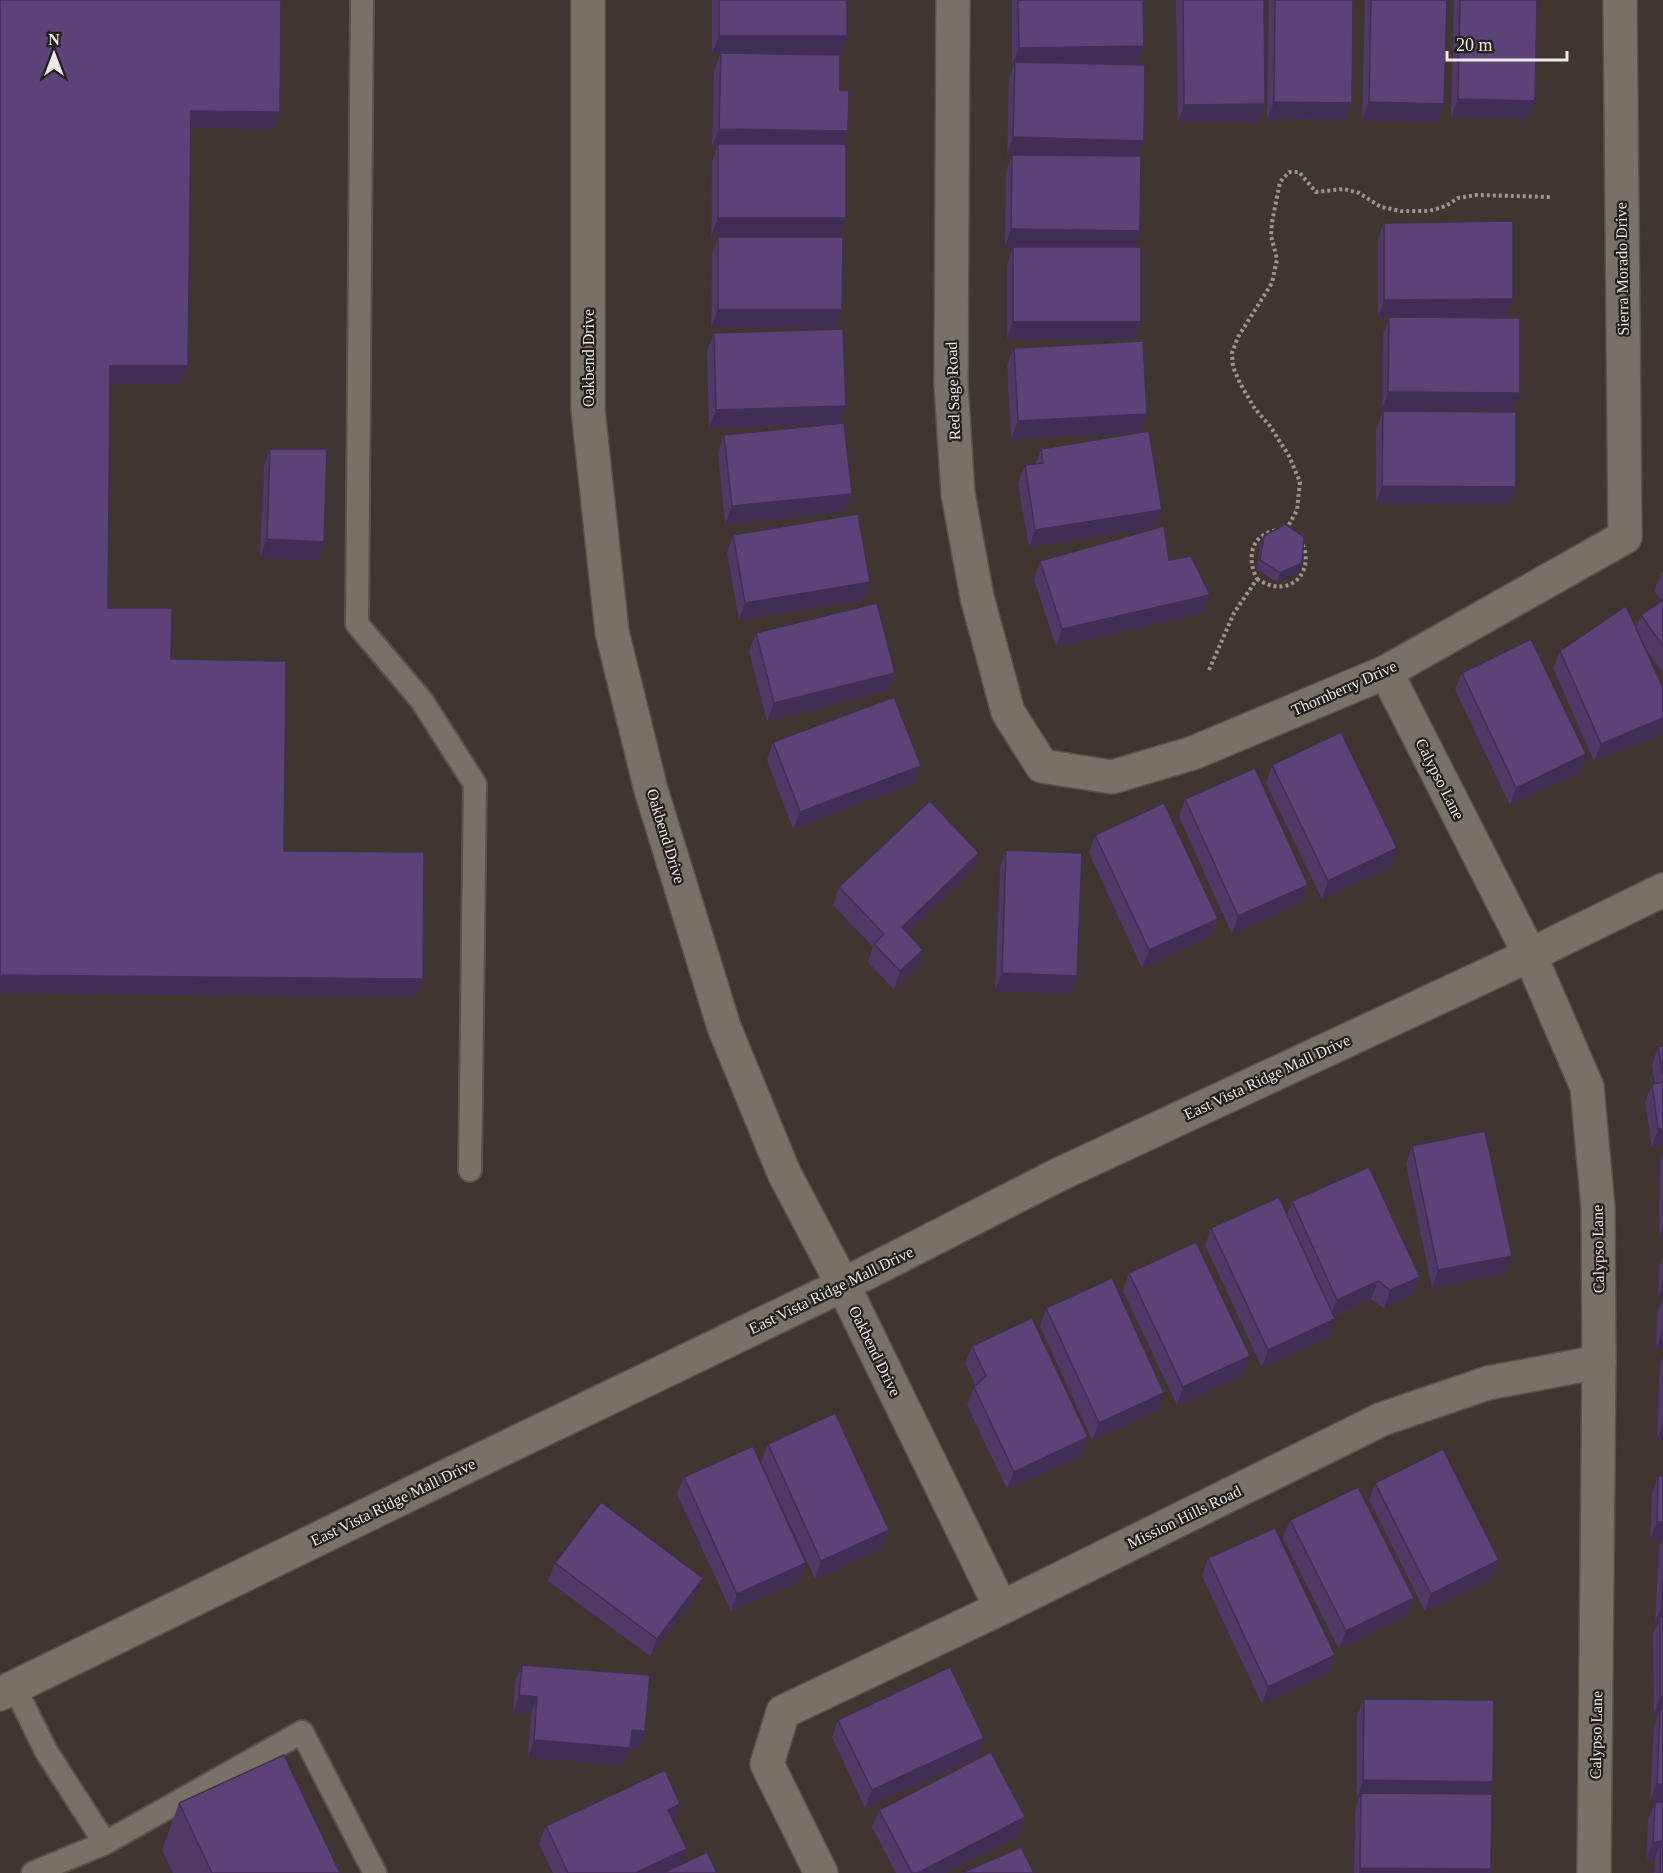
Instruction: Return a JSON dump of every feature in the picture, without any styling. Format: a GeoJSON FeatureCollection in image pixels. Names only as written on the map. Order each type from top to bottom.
{"type":"FeatureCollection","features":[{"type":"Feature","properties":{"kind":"street","name":"Oakbend Drive"},"geometry":{"type":"LineString","coordinates":[[588,0],[588,410],[612,632],[651,790],[724,1027],[784,1173],[843,1285],[1001,1608]]}},
{"type":"Feature","properties":{"kind":"street","name":"Red Sage Road"},"geometry":{"type":"LineString","coordinates":[[953,0],[951,385],[958,494],[978,597],[1008,712],[1042,766]]}},
{"type":"Feature","properties":{"kind":"street","name":"Sierra Morado Drive"},"geometry":{"type":"LineString","coordinates":[[1620,0],[1625,537]]}},
{"type":"Feature","properties":{"kind":"street","name":"Thornberry Drive"},"geometry":{"type":"LineString","coordinates":[[1042,766],[1112,777],[1193,753],[1386,672],[1625,537]]}},
{"type":"Feature","properties":{"kind":"street","name":"Calypso Lane"},"geometry":{"type":"LineString","coordinates":[[1386,672],[1530,955],[1587,1087],[1598,1208],[1599,1362],[1594,1873]]}},
{"type":"Feature","properties":{"kind":"street","name":"East Vista Ridge Mall Drive"},"geometry":{"type":"LineString","coordinates":[[8,1691],[843,1285],[1060,1174],[1530,955],[1663,890]]}},
{"type":"Feature","properties":{"kind":"street","name":"Mission Hills Road"},"geometry":{"type":"LineString","coordinates":[[821,1873],[767,1764],[783,1712],[1001,1608],[1382,1419],[1488,1383],[1599,1362]]}},
{"type":"Feature","properties":{"kind":"lane"},"geometry":{"type":"LineString","coordinates":[[362,0],[357,624],[422,701],[476,784],[470,1170]]}},
{"type":"Feature","properties":{"kind":"lane"},"geometry":{"type":"LineString","coordinates":[[8,1691],[105,1843]]}},
{"type":"Feature","properties":{"kind":"lane"},"geometry":{"type":"LineString","coordinates":[[33,1873],[105,1843],[302,1731],[375,1873]]}},
{"type":"Feature","properties":{"kind":"path"},"geometry":{"type":"LineString","coordinates":[[1297,535],[1304,547],[1306,563],[1301,576],[1287,586],[1270,586],[1257,579],[1251,568],[1250,554],[1258,539],[1273,531],[1287,529],[1297,510],[1300,482],[1289,456],[1270,426],[1255,409],[1240,383],[1233,367],[1232,352],[1238,337],[1272,283],[1277,259],[1271,236],[1272,222],[1280,182],[1289,172],[1299,172],[1316,192],[1344,189],[1359,193],[1381,207],[1401,211],[1428,211],[1446,206],[1458,198],[1477,195],[1550,197]]}},
{"type":"Feature","properties":{"kind":"path"},"geometry":{"type":"LineString","coordinates":[[1209,670],[1234,612],[1257,579]]}},
{"type":"Feature","properties":{"kind":"building"},"geometry":{"type":"Polygon","coordinates":[[[0,0],[281,0],[280,112],[191,111],[188,366],[110,366],[108,608],[172,608],[171,659],[286,661],[284,851],[424,852],[423,979],[0,975],[0,0]]]}},
{"type":"Feature","properties":{"kind":"building"},"geometry":{"type":"Polygon","coordinates":[[[719,0],[847,0],[847,36],[719,36],[719,0]]]}},
{"type":"Feature","properties":{"kind":"building"},"geometry":{"type":"Polygon","coordinates":[[[1018,0],[1143,0],[1144,46],[1019,48],[1018,0]]]}},
{"type":"Feature","properties":{"kind":"building"},"geometry":{"type":"Polygon","coordinates":[[[1183,0],[1264,0],[1265,104],[1184,105],[1183,0]]]}},
{"type":"Feature","properties":{"kind":"building"},"geometry":{"type":"Polygon","coordinates":[[[1275,0],[1353,0],[1352,103],[1274,102],[1275,0]]]}},
{"type":"Feature","properties":{"kind":"building"},"geometry":{"type":"Polygon","coordinates":[[[1371,0],[1447,0],[1444,104],[1369,102],[1371,0]]]}},
{"type":"Feature","properties":{"kind":"building"},"geometry":{"type":"Polygon","coordinates":[[[1460,0],[1537,0],[1535,101],[1458,99],[1460,0]]]}},
{"type":"Feature","properties":{"kind":"building"},"geometry":{"type":"Polygon","coordinates":[[[721,53],[840,55],[840,90],[849,90],[848,131],[719,129],[721,53]]]}},
{"type":"Feature","properties":{"kind":"building"},"geometry":{"type":"Polygon","coordinates":[[[1015,62],[1145,65],[1144,141],[1013,137],[1015,62]]]}},
{"type":"Feature","properties":{"kind":"building"},"geometry":{"type":"Polygon","coordinates":[[[718,144],[846,144],[846,218],[718,218],[718,144]]]}},
{"type":"Feature","properties":{"kind":"building"},"geometry":{"type":"Polygon","coordinates":[[[1012,155],[1141,156],[1140,231],[1011,229],[1012,155]]]}},
{"type":"Feature","properties":{"kind":"building"},"geometry":{"type":"Polygon","coordinates":[[[1513,221],[1513,299],[1384,300],[1384,223],[1513,221]]]}},
{"type":"Feature","properties":{"kind":"building"},"geometry":{"type":"Polygon","coordinates":[[[718,237],[843,237],[842,310],[718,310],[718,237]]]}},
{"type":"Feature","properties":{"kind":"building"},"geometry":{"type":"Polygon","coordinates":[[[1013,247],[1141,247],[1141,322],[1013,322],[1013,247]]]}},
{"type":"Feature","properties":{"kind":"building"},"geometry":{"type":"Polygon","coordinates":[[[1389,317],[1520,318],[1520,393],[1388,392],[1389,317]]]}},
{"type":"Feature","properties":{"kind":"building"},"geometry":{"type":"Polygon","coordinates":[[[843,329],[846,406],[716,410],[714,333],[843,329]]]}},
{"type":"Feature","properties":{"kind":"building"},"geometry":{"type":"Polygon","coordinates":[[[1143,341],[1147,414],[1018,421],[1014,348],[1143,341]]]}},
{"type":"Feature","properties":{"kind":"building"},"geometry":{"type":"Polygon","coordinates":[[[1383,411],[1516,412],[1516,487],[1382,486],[1383,411]]]}},
{"type":"Feature","properties":{"kind":"building"},"geometry":{"type":"Polygon","coordinates":[[[844,423],[852,494],[732,506],[724,435],[844,423]]]}},
{"type":"Feature","properties":{"kind":"building"},"geometry":{"type":"Polygon","coordinates":[[[1149,431],[1162,510],[1035,530],[1025,465],[1043,463],[1041,449],[1149,431]]]}},
{"type":"Feature","properties":{"kind":"building"},"geometry":{"type":"Polygon","coordinates":[[[270,449],[327,449],[324,542],[267,539],[270,449]]]}},
{"type":"Feature","properties":{"kind":"building"},"geometry":{"type":"Polygon","coordinates":[[[858,514],[870,582],[745,603],[733,535],[858,514]]]}},
{"type":"Feature","properties":{"kind":"building"},"geometry":{"type":"Polygon","coordinates":[[[1285,524],[1304,537],[1302,563],[1280,573],[1260,560],[1264,536],[1285,524]]]}},
{"type":"Feature","properties":{"kind":"building"},"geometry":{"type":"Polygon","coordinates":[[[1164,526],[1169,560],[1191,556],[1210,595],[1062,629],[1040,561],[1164,526]]]}},
{"type":"Feature","properties":{"kind":"building"},"geometry":{"type":"Polygon","coordinates":[[[1663,600],[1663,646],[1641,615],[1663,600]]]}},
{"type":"Feature","properties":{"kind":"building"},"geometry":{"type":"Polygon","coordinates":[[[877,603],[895,673],[774,703],[756,633],[877,603]]]}},
{"type":"Feature","properties":{"kind":"building"},"geometry":{"type":"Polygon","coordinates":[[[1626,606],[1663,688],[1663,718],[1601,744],[1560,651],[1626,606]]]}},
{"type":"Feature","properties":{"kind":"building"},"geometry":{"type":"Polygon","coordinates":[[[1531,639],[1586,754],[1516,788],[1462,673],[1531,639]]]}},
{"type":"Feature","properties":{"kind":"building"},"geometry":{"type":"Polygon","coordinates":[[[894,697],[921,766],[800,812],[773,742],[894,697]]]}},
{"type":"Feature","properties":{"kind":"building"},"geometry":{"type":"Polygon","coordinates":[[[1341,732],[1397,848],[1328,881],[1272,765],[1341,732]]]}},
{"type":"Feature","properties":{"kind":"building"},"geometry":{"type":"Polygon","coordinates":[[[1255,768],[1308,885],[1238,916],[1185,799],[1255,768]]]}},
{"type":"Feature","properties":{"kind":"building"},"geometry":{"type":"Polygon","coordinates":[[[930,801],[979,853],[902,927],[923,950],[900,971],[874,944],[884,934],[839,887],[930,801]]]}},
{"type":"Feature","properties":{"kind":"building"},"geometry":{"type":"Polygon","coordinates":[[[1164,803],[1218,919],[1149,950],[1095,835],[1164,803]]]}},
{"type":"Feature","properties":{"kind":"building"},"geometry":{"type":"Polygon","coordinates":[[[1006,850],[1082,853],[1077,976],[1002,973],[1006,850]]]}},
{"type":"Feature","properties":{"kind":"building"},"geometry":{"type":"Polygon","coordinates":[[[1663,1046],[1663,1075],[1658,1047],[1663,1046]]]}},
{"type":"Feature","properties":{"kind":"building"},"geometry":{"type":"Polygon","coordinates":[[[1663,1082],[1663,1129],[1658,1129],[1652,1084],[1663,1082]]]}},
{"type":"Feature","properties":{"kind":"building"},"geometry":{"type":"Polygon","coordinates":[[[1485,1131],[1512,1256],[1438,1270],[1412,1146],[1485,1131]]]}},
{"type":"Feature","properties":{"kind":"building"},"geometry":{"type":"Polygon","coordinates":[[[1369,1167],[1420,1277],[1390,1290],[1378,1281],[1337,1300],[1292,1201],[1369,1167]]]}},
{"type":"Feature","properties":{"kind":"building"},"geometry":{"type":"Polygon","coordinates":[[[1279,1197],[1335,1319],[1268,1350],[1211,1228],[1279,1197]]]}},
{"type":"Feature","properties":{"kind":"building"},"geometry":{"type":"Polygon","coordinates":[[[1196,1242],[1250,1356],[1183,1387],[1129,1273],[1196,1242]]]}},
{"type":"Feature","properties":{"kind":"building"},"geometry":{"type":"Polygon","coordinates":[[[1112,1278],[1164,1393],[1099,1423],[1046,1308],[1112,1278]]]}},
{"type":"Feature","properties":{"kind":"building"},"geometry":{"type":"Polygon","coordinates":[[[1032,1318],[1088,1437],[1014,1472],[974,1387],[986,1376],[972,1346],[1032,1318]]]}},
{"type":"Feature","properties":{"kind":"building"},"geometry":{"type":"Polygon","coordinates":[[[835,1413],[889,1530],[821,1561],[768,1444],[835,1413]]]}},
{"type":"Feature","properties":{"kind":"building"},"geometry":{"type":"Polygon","coordinates":[[[753,1446],[806,1563],[737,1594],[684,1477],[753,1446]]]}},
{"type":"Feature","properties":{"kind":"building"},"geometry":{"type":"Polygon","coordinates":[[[1443,1449],[1499,1560],[1431,1594],[1375,1483],[1443,1449]]]}},
{"type":"Feature","properties":{"kind":"building"},"geometry":{"type":"Polygon","coordinates":[[[1658,1476],[1663,1476],[1663,1522],[1657,1522],[1658,1476]]]}},
{"type":"Feature","properties":{"kind":"building"},"geometry":{"type":"Polygon","coordinates":[[[1358,1487],[1414,1598],[1346,1631],[1290,1520],[1358,1487]]]}},
{"type":"Feature","properties":{"kind":"building"},"geometry":{"type":"Polygon","coordinates":[[[601,1502],[703,1578],[657,1639],[555,1563],[601,1502]]]}},
{"type":"Feature","properties":{"kind":"building"},"geometry":{"type":"Polygon","coordinates":[[[1275,1528],[1335,1655],[1268,1687],[1208,1558],[1275,1528]]]}},
{"type":"Feature","properties":{"kind":"building"},"geometry":{"type":"Polygon","coordinates":[[[1660,1617],[1663,1617],[1663,1697],[1660,1697],[1660,1617]]]}},
{"type":"Feature","properties":{"kind":"building"},"geometry":{"type":"Polygon","coordinates":[[[522,1665],[650,1675],[645,1731],[632,1730],[630,1748],[534,1740],[537,1697],[519,1695],[522,1665]]]}},
{"type":"Feature","properties":{"kind":"building"},"geometry":{"type":"Polygon","coordinates":[[[950,1667],[984,1738],[872,1790],[838,1720],[950,1667]]]}},
{"type":"Feature","properties":{"kind":"building"},"geometry":{"type":"Polygon","coordinates":[[[1364,1699],[1494,1700],[1493,1782],[1363,1780],[1364,1699]]]}},
{"type":"Feature","properties":{"kind":"building"},"geometry":{"type":"Polygon","coordinates":[[[1660,1709],[1663,1709],[1663,1784],[1657,1784],[1660,1709]]]}},
{"type":"Feature","properties":{"kind":"building"},"geometry":{"type":"Polygon","coordinates":[[[991,1752],[1025,1817],[918,1873],[912,1873],[879,1810],[991,1752]]]}},
{"type":"Feature","properties":{"kind":"building"},"geometry":{"type":"Polygon","coordinates":[[[284,1755],[340,1873],[212,1873],[179,1803],[284,1755]]]}},
{"type":"Feature","properties":{"kind":"building"},"geometry":{"type":"Polygon","coordinates":[[[665,1770],[680,1804],[668,1810],[687,1849],[635,1873],[568,1873],[546,1826],[665,1770]]]}},
{"type":"Feature","properties":{"kind":"building"},"geometry":{"type":"Polygon","coordinates":[[[1361,1793],[1492,1794],[1491,1869],[1360,1868],[1361,1793]]]}},
{"type":"Feature","properties":{"kind":"building"},"geometry":{"type":"Polygon","coordinates":[[[1655,1802],[1663,1802],[1663,1873],[1660,1873],[1661,1841],[1653,1843],[1655,1802]]]}},
{"type":"Feature","properties":{"kind":"building"},"geometry":{"type":"Polygon","coordinates":[[[1021,1847],[1034,1873],[962,1873],[1021,1847]]]}},
{"type":"Feature","properties":{"kind":"building"},"geometry":{"type":"Polygon","coordinates":[[[707,1852],[717,1873],[663,1873],[707,1852]]]}}]}
